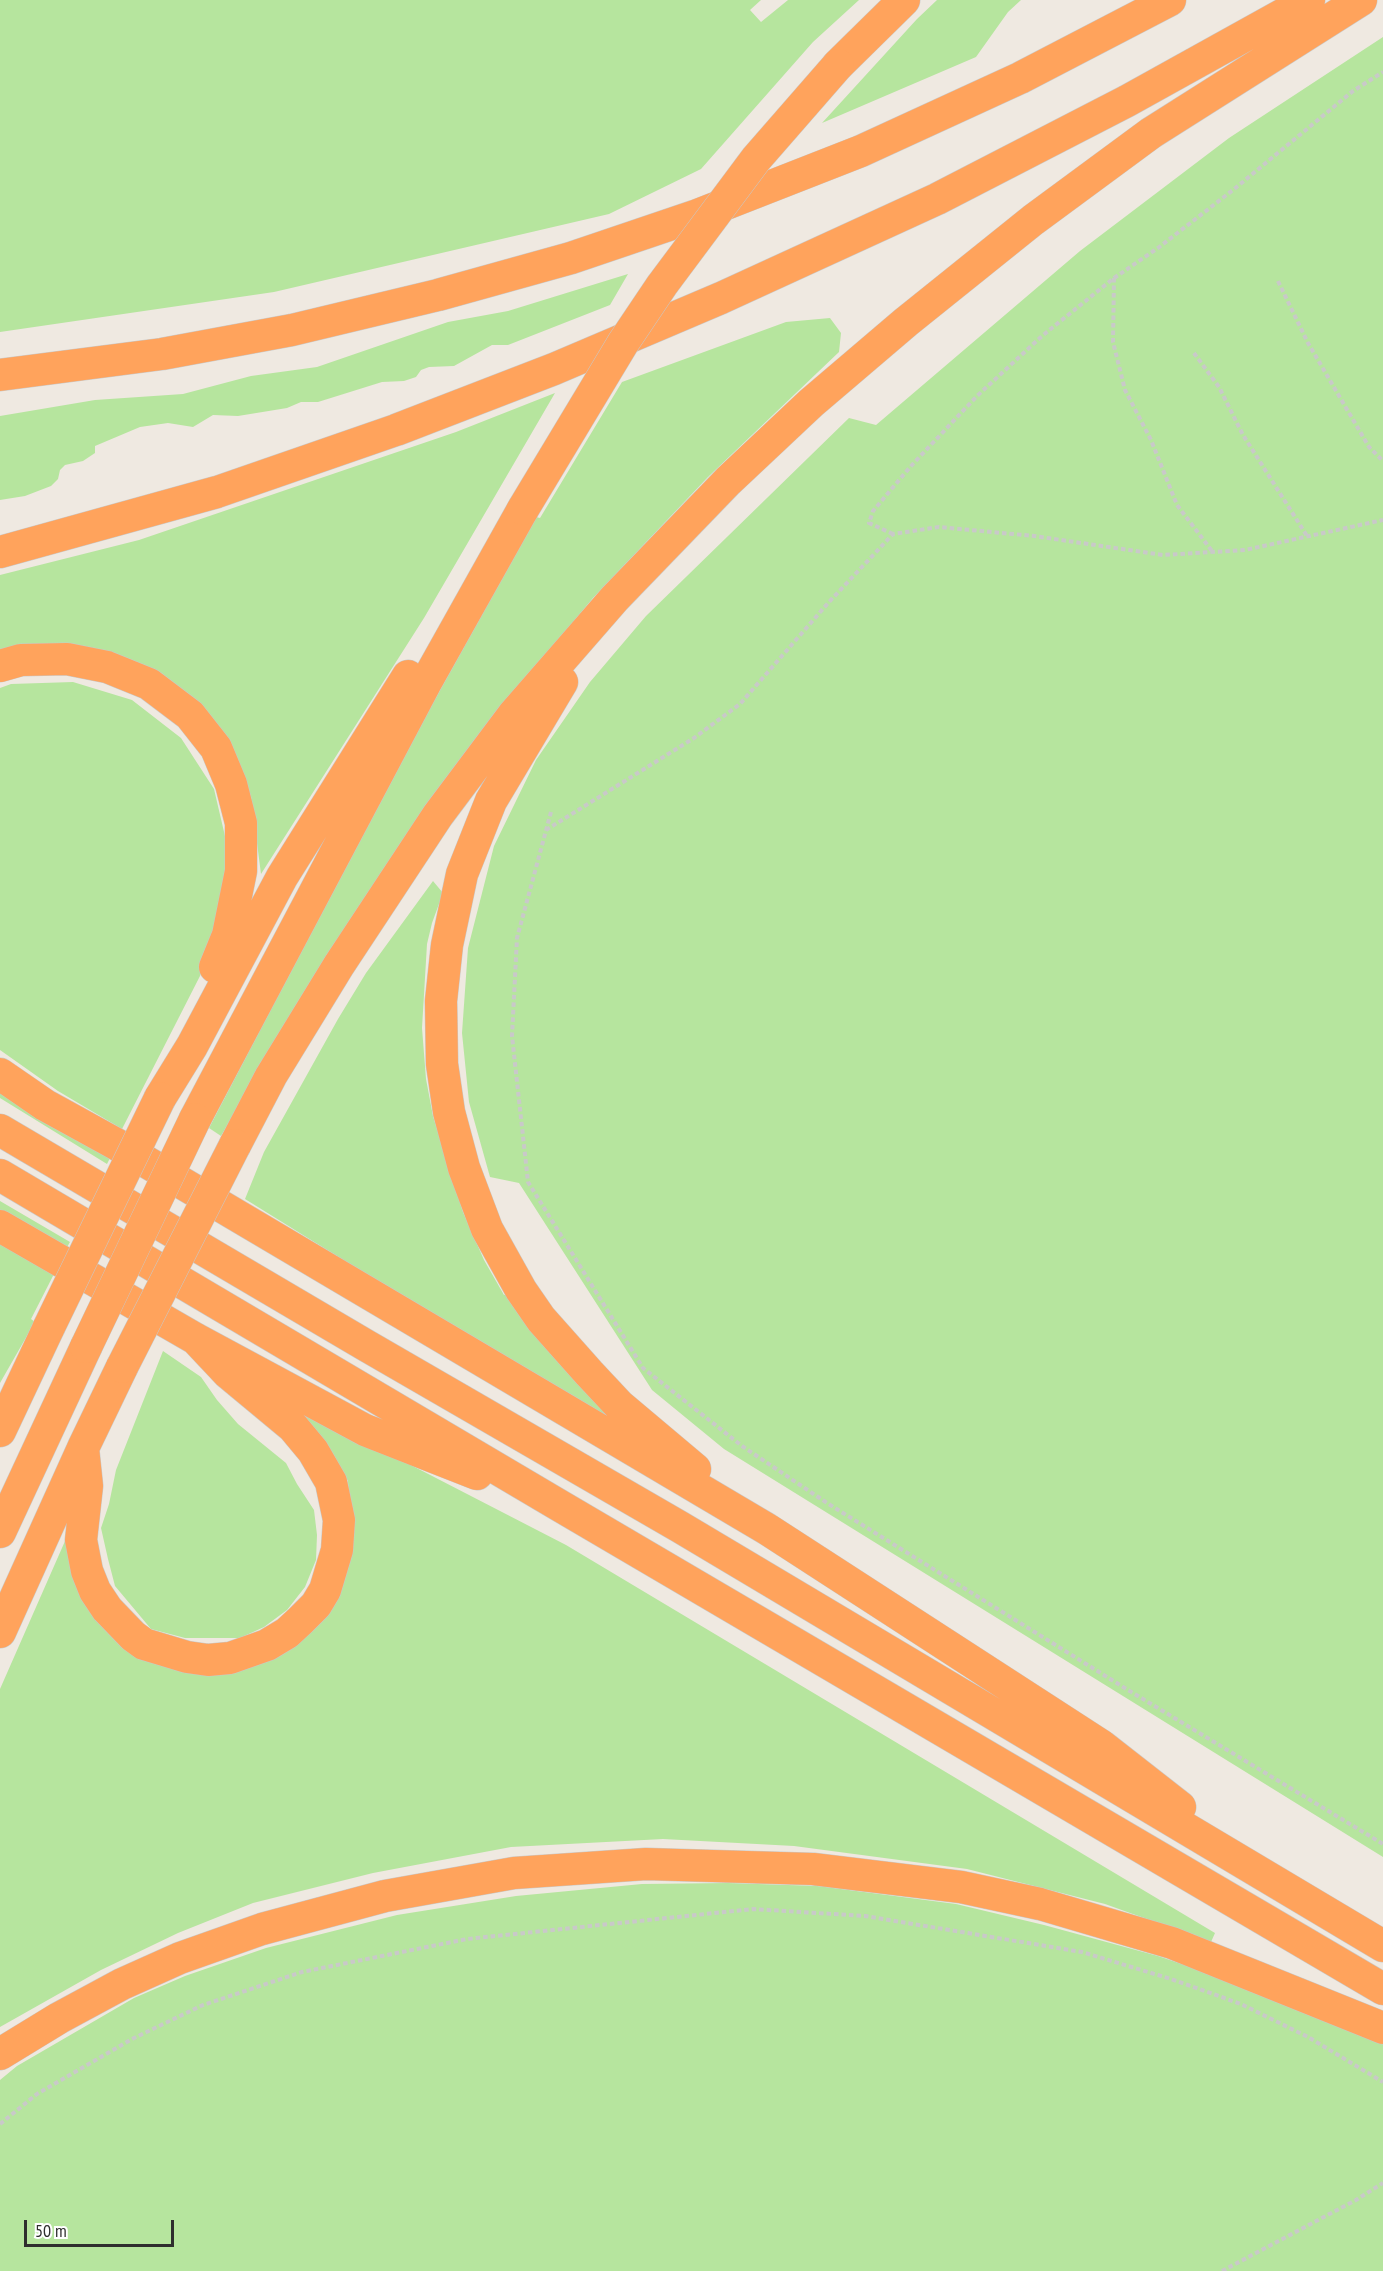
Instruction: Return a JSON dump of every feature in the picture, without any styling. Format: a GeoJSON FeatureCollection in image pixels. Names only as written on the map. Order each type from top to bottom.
{"type":"FeatureCollection","features":[{"type":"Feature","properties":{"kind":"highway"},"geometry":{"type":"LineString","coordinates":[[0,1532],[195,1119],[425,684],[516,521],[623,343],[662,285],[756,159],[838,65],[904,0]]}},
{"type":"Feature","properties":{"kind":"highway"},"geometry":{"type":"LineString","coordinates":[[0,375],[162,354],[292,330],[438,296],[570,258],[695,216],[861,151],[1020,78],[1170,0]]}},
{"type":"Feature","properties":{"kind":"highway"},"geometry":{"type":"LineString","coordinates":[[0,552],[217,492],[396,430],[554,369],[721,298],[937,199],[1127,101],[1309,0]]}},
{"type":"Feature","properties":{"kind":"highway"},"geometry":{"type":"LineString","coordinates":[[0,1632],[122,1367],[271,1076],[339,965],[438,815],[513,715],[615,598],[728,481],[811,402],[1033,220],[1151,133],[1361,0]]}},
{"type":"Feature","properties":{"kind":"highway"},"geometry":{"type":"LineString","coordinates":[[3,1420],[167,1086],[192,1046],[288,867],[424,651],[516,521]]}},
{"type":"Feature","properties":{"kind":"highway"},"geometry":{"type":"LineString","coordinates":[[615,598],[529,735],[491,801],[462,874],[447,945],[441,1001],[442,1064],[449,1112],[464,1168],[487,1229],[521,1290],[541,1318],[619,1405],[767,1529]]}},
{"type":"Feature","properties":{"kind":"highway"},"geometry":{"type":"LineString","coordinates":[[0,666],[21,660],[67,659],[107,667],[149,684],[190,715],[216,748],[227,775],[241,823],[241,871],[228,936],[184,1039],[167,1086]]}},
{"type":"Feature","properties":{"kind":"highway"},"geometry":{"type":"LineString","coordinates":[[0,1074],[45,1105],[116,1144],[767,1529],[1102,1746],[1280,1885]]}},
{"type":"Feature","properties":{"kind":"highway"},"geometry":{"type":"LineString","coordinates":[[0,1130],[680,1527],[1383,1946]]}},
{"type":"Feature","properties":{"kind":"highway"},"geometry":{"type":"LineString","coordinates":[[0,1175],[1383,1989]]}},
{"type":"Feature","properties":{"kind":"highway"},"geometry":{"type":"LineString","coordinates":[[0,1226],[196,1340],[365,1430],[562,1507]]}},
{"type":"Feature","properties":{"kind":"highway"},"geometry":{"type":"LineString","coordinates":[[83,1448],[87,1486],[81,1540],[87,1571],[95,1591],[107,1609],[133,1636],[144,1644],[187,1657],[208,1660],[230,1658],[267,1645],[287,1633],[301,1620],[316,1605],[325,1590],[337,1550],[339,1520],[331,1482],[313,1451],[293,1427],[228,1372],[196,1340]]}},
{"type":"Feature","properties":{"kind":"highway"},"geometry":{"type":"LineString","coordinates":[[0,2054],[59,2018],[122,1984],[180,1958],[262,1929],[384,1896],[514,1874],[646,1864],[813,1869],[961,1887],[1040,1904],[1173,1943],[1383,2028]]}},
{"type":"Feature","properties":{"kind":"path"},"geometry":{"type":"LineString","coordinates":[[1383,72],[1353,91],[1223,197],[1158,248],[1114,278],[1042,336],[985,388],[911,466],[873,511],[869,523],[893,534],[939,527],[1034,536],[1163,555],[1245,550],[1383,520]]}},
{"type":"Feature","properties":{"kind":"path"},"geometry":{"type":"LineString","coordinates":[[1114,278],[1113,342],[1125,390],[1151,440],[1177,505],[1213,551]]}},
{"type":"Feature","properties":{"kind":"path"},"geometry":{"type":"LineString","coordinates":[[1278,281],[1308,343],[1369,447],[1383,461]]}},
{"type":"Feature","properties":{"kind":"path"},"geometry":{"type":"LineString","coordinates":[[1194,353],[1219,387],[1243,435],[1307,536]]}},
{"type":"Feature","properties":{"kind":"path"},"geometry":{"type":"LineString","coordinates":[[546,830],[694,738],[740,704],[829,602],[893,534]]}},
{"type":"Feature","properties":{"kind":"path"},"geometry":{"type":"LineString","coordinates":[[551,812],[518,938],[512,1036],[528,1182],[643,1368],[742,1446],[827,1503],[1118,1684],[1383,1844]]}},
{"type":"Feature","properties":{"kind":"path"},"geometry":{"type":"LineString","coordinates":[[0,2124],[37,2094],[132,2039],[203,2005],[302,1972],[467,1939],[753,1909],[865,1917],[1082,1952],[1171,1979],[1241,2004],[1308,2037],[1383,2082]]}},
{"type":"Feature","properties":{"kind":"path"},"geometry":{"type":"LineString","coordinates":[[1222,2271],[1356,2200],[1383,2183]]}},
{"type":"Feature","properties":{"kind":"green space"},"geometry":{"type":"Polygon","coordinates":[[[0,0],[761,0],[750,10],[761,22],[788,0],[859,0],[813,42],[701,169],[609,214],[274,292],[0,332],[0,0]]]}},
{"type":"Feature","properties":{"kind":"green space"},"geometry":{"type":"Polygon","coordinates":[[[937,0],[1021,0],[1008,12],[976,57],[822,123],[917,19],[937,0]]]}},
{"type":"Feature","properties":{"kind":"green space"},"geometry":{"type":"Polygon","coordinates":[[[1383,37],[1383,1857],[724,1449],[652,1390],[519,1183],[490,1177],[469,1102],[462,1033],[468,948],[494,846],[536,760],[590,682],[646,616],[849,418],[876,425],[1080,251],[1229,138],[1383,37]]]}},
{"type":"Feature","properties":{"kind":"green space"},"geometry":{"type":"Polygon","coordinates":[[[628,274],[610,305],[508,345],[492,345],[454,366],[429,367],[421,370],[416,377],[404,381],[382,382],[318,402],[301,402],[287,408],[238,416],[213,415],[193,427],[168,423],[140,427],[95,446],[95,453],[83,461],[65,465],[60,470],[58,479],[51,486],[25,496],[0,500],[0,416],[95,400],[183,394],[251,376],[317,367],[448,322],[508,311],[628,274]]]}},
{"type":"Feature","properties":{"kind":"green space"},"geometry":{"type":"Polygon","coordinates":[[[830,318],[841,333],[839,352],[708,477],[593,598],[505,705],[374,884],[322,963],[221,1136],[209,1128],[388,784],[536,517],[540,518],[622,382],[786,322],[830,318]]]}},
{"type":"Feature","properties":{"kind":"green space"},"geometry":{"type":"Polygon","coordinates":[[[555,393],[424,618],[261,874],[251,797],[243,773],[181,693],[0,656],[0,575],[139,540],[456,432],[555,393]]]}},
{"type":"Feature","properties":{"kind":"green space"},"geometry":{"type":"Polygon","coordinates":[[[73,682],[132,700],[181,738],[214,789],[228,849],[221,911],[200,976],[122,1129],[58,1091],[0,1050],[0,688],[11,684],[73,682]]]}},
{"type":"Feature","properties":{"kind":"green space"},"geometry":{"type":"Polygon","coordinates":[[[433,881],[443,893],[427,944],[422,1028],[426,1079],[433,1116],[463,1212],[484,1260],[504,1295],[512,1293],[634,1433],[419,1307],[245,1199],[264,1152],[338,1019],[366,973],[433,881]]]}},
{"type":"Feature","properties":{"kind":"green space"},"geometry":{"type":"Polygon","coordinates":[[[0,1086],[111,1156],[107,1164],[0,1098],[0,1086]]]}},
{"type":"Feature","properties":{"kind":"green space"},"geometry":{"type":"Polygon","coordinates":[[[0,1201],[70,1242],[66,1249],[0,1210],[0,1201]]]}},
{"type":"Feature","properties":{"kind":"green space"},"geometry":{"type":"Polygon","coordinates":[[[0,1242],[54,1274],[31,1319],[35,1322],[0,1383],[0,1242]]]}},
{"type":"Feature","properties":{"kind":"green space"},"geometry":{"type":"Polygon","coordinates":[[[163,1351],[201,1377],[238,1424],[286,1463],[314,1510],[317,1535],[316,1560],[305,1587],[287,1610],[264,1627],[240,1638],[185,1638],[151,1629],[115,1586],[101,1528],[116,1470],[163,1351]]]}},
{"type":"Feature","properties":{"kind":"green space"},"geometry":{"type":"Polygon","coordinates":[[[308,1412],[566,1545],[1215,1933],[1211,1942],[1105,1904],[967,1869],[794,1846],[663,1839],[511,1847],[373,1873],[253,1903],[178,1933],[101,1970],[0,2027],[0,1689],[69,1532],[135,1651],[291,1644],[349,1514],[348,1481],[320,1441],[304,1424],[308,1412]]]}},
{"type":"Feature","properties":{"kind":"green space"},"geometry":{"type":"Polygon","coordinates":[[[728,1883],[818,1886],[956,1904],[1158,1956],[1271,1994],[1383,2039],[1383,2271],[0,2271],[0,2080],[17,2066],[134,1998],[185,1976],[266,1948],[397,1915],[516,1896],[642,1884],[728,1883]]]}}]}
